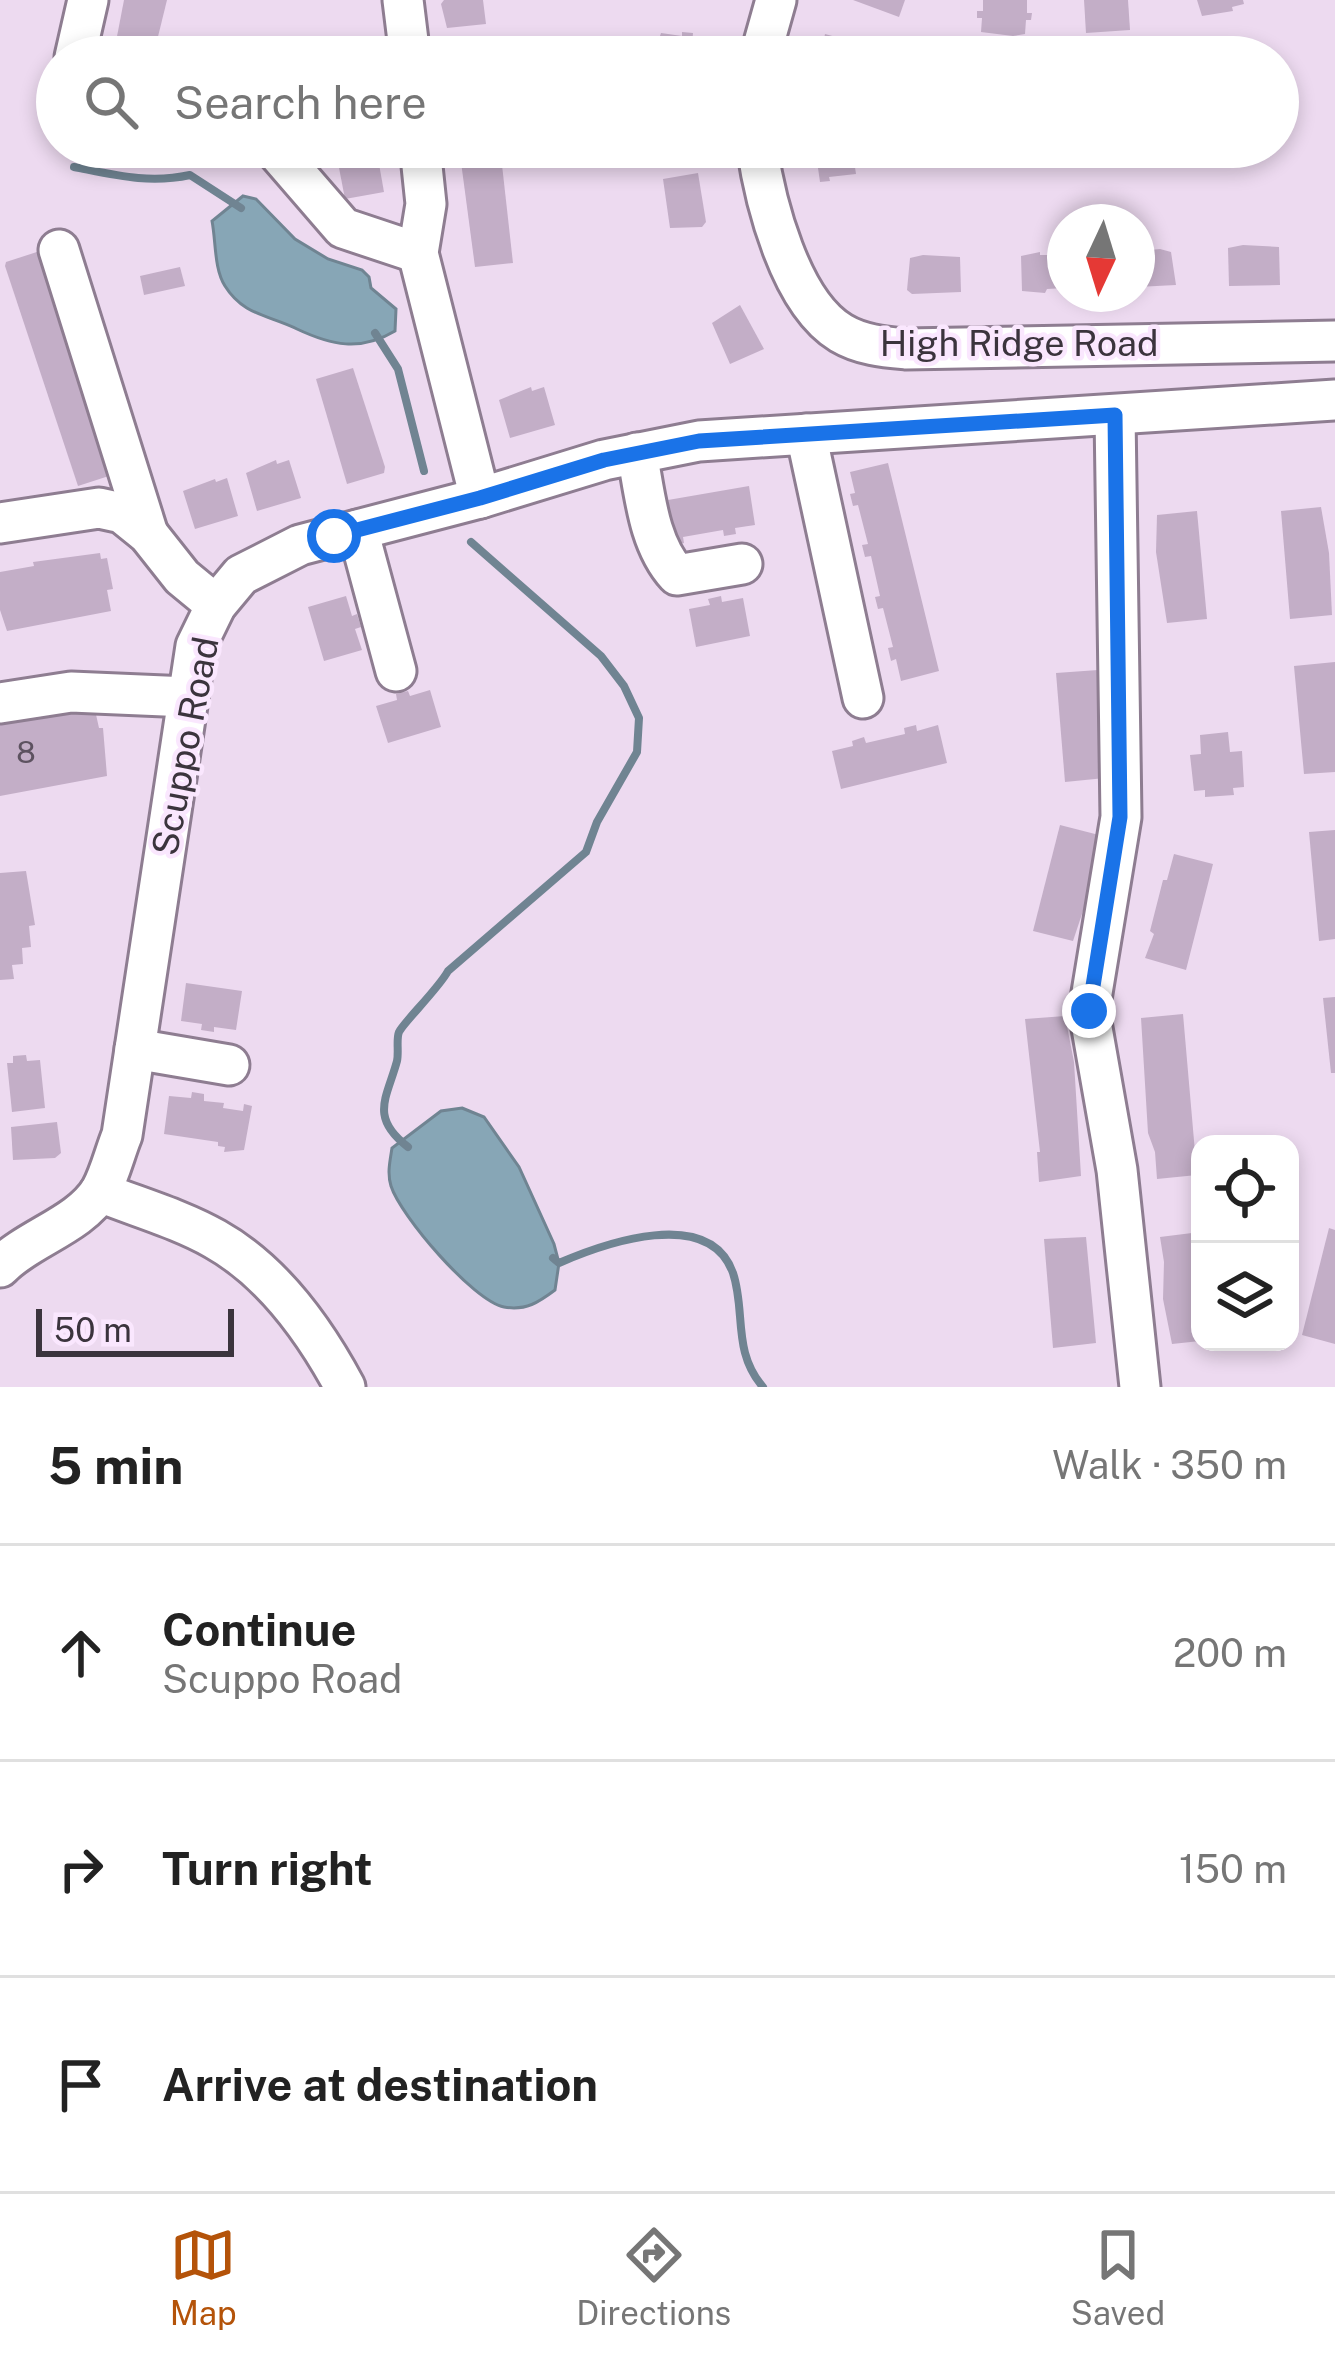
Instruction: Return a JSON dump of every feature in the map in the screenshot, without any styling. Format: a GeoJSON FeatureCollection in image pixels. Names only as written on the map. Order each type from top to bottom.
{"type":"FeatureCollection","features":[{"type":"Feature","properties":{"kind":"street"},"geometry":{"type":"LineString","coordinates":[[80,36],[88,0]]}},
{"type":"Feature","properties":{"kind":"street"},"geometry":{"type":"LineString","coordinates":[[403,0],[407,36]]}},
{"type":"Feature","properties":{"kind":"street"},"geometry":{"type":"LineString","coordinates":[[766,36],[776,0]]}},
{"type":"Feature","properties":{"kind":"street"},"geometry":{"type":"LineString","coordinates":[[291,168],[344,228],[418,253]]}},
{"type":"Feature","properties":{"kind":"street"},"geometry":{"type":"LineString","coordinates":[[423,168],[427,204],[418,253],[480,498]]}},
{"type":"Feature","properties":{"kind":"street","name":"High Ridge Road"},"geometry":{"type":"LineString","coordinates":[[761,168],[773,225],[800,283],[818,312],[841,333],[871,345],[906,349],[1335,341]]}},
{"type":"Feature","properties":{"kind":"street"},"geometry":{"type":"LineString","coordinates":[[59,250],[148,534]]}},
{"type":"Feature","properties":{"kind":"street","name":"Scuppo Road"},"geometry":{"type":"LineString","coordinates":[[100,1192],[122,1135],[196,646],[216,605],[241,575],[300,545],[637,453],[699,441],[1335,400]]}},
{"type":"Feature","properties":{"kind":"street"},"geometry":{"type":"LineString","coordinates":[[1115,415],[1120,817],[1089,1011],[1117,1170],[1140,1387]]}},
{"type":"Feature","properties":{"kind":"street"},"geometry":{"type":"LineString","coordinates":[[806,434],[863,698]]}},
{"type":"Feature","properties":{"kind":"street"},"geometry":{"type":"LineString","coordinates":[[637,453],[649,516],[665,562],[677,575],[742,564]]}},
{"type":"Feature","properties":{"kind":"street"},"geometry":{"type":"LineString","coordinates":[[0,523],[99,508],[122,513],[148,534],[182,577],[216,605]]}},
{"type":"Feature","properties":{"kind":"street"},"geometry":{"type":"LineString","coordinates":[[358,530],[396,671]]}},
{"type":"Feature","properties":{"kind":"street"},"geometry":{"type":"LineString","coordinates":[[0,703],[71,692],[188,697]]}},
{"type":"Feature","properties":{"kind":"street"},"geometry":{"type":"LineString","coordinates":[[135,1049],[229,1065]]}},
{"type":"Feature","properties":{"kind":"street"},"geometry":{"type":"LineString","coordinates":[[0,1267],[17,1249],[76,1215],[100,1192],[216,1239],[273,1286],[321,1342],[345,1387]]}},
{"type":"Feature","properties":{"kind":"water"},"geometry":{"type":"Polygon","coordinates":[[[243,196],[256,199],[295,239],[328,259],[362,270],[371,288],[396,309],[395,331],[370,342],[334,342],[257,313],[232,296],[221,279],[212,221],[243,196]]]}},
{"type":"Feature","properties":{"kind":"water"},"geometry":{"type":"Polygon","coordinates":[[[462,1108],[484,1117],[519,1167],[554,1244],[559,1263],[555,1290],[532,1304],[504,1307],[475,1290],[423,1235],[391,1186],[392,1148],[441,1111],[462,1108]]]}},
{"type":"Feature","properties":{"kind":"building"},"geometry":{"type":"Polygon","coordinates":[[[124,0],[167,0],[158,36],[117,36],[124,0]]]}},
{"type":"Feature","properties":{"kind":"building"},"geometry":{"type":"Polygon","coordinates":[[[444,0],[483,0],[486,24],[447,28],[444,0]]]}},
{"type":"Feature","properties":{"kind":"building"},"geometry":{"type":"Polygon","coordinates":[[[853,0],[905,0],[899,17],[853,0]]]}},
{"type":"Feature","properties":{"kind":"building"},"geometry":{"type":"Polygon","coordinates":[[[983,0],[1027,0],[1027,13],[1032,13],[1025,34],[981,32],[982,18],[977,18],[977,11],[983,11],[983,0]]]}},
{"type":"Feature","properties":{"kind":"building"},"geometry":{"type":"Polygon","coordinates":[[[1084,0],[1128,0],[1130,30],[1086,33],[1084,0]]]}},
{"type":"Feature","properties":{"kind":"building"},"geometry":{"type":"Polygon","coordinates":[[[1197,0],[1243,0],[1244,4],[1232,7],[1233,11],[1202,16],[1197,0]]]}},
{"type":"Feature","properties":{"kind":"building"},"geometry":{"type":"Polygon","coordinates":[[[339,168],[380,168],[384,192],[345,199],[339,168]]]}},
{"type":"Feature","properties":{"kind":"building"},"geometry":{"type":"Polygon","coordinates":[[[462,168],[502,168],[513,263],[475,267],[462,168]]]}},
{"type":"Feature","properties":{"kind":"building"},"geometry":{"type":"Polygon","coordinates":[[[818,168],[855,168],[856,174],[820,182],[818,168]]]}},
{"type":"Feature","properties":{"kind":"building"},"geometry":{"type":"Polygon","coordinates":[[[698,173],[706,222],[702,227],[670,228],[663,179],[698,173]]]}},
{"type":"Feature","properties":{"kind":"building"},"geometry":{"type":"Polygon","coordinates":[[[1279,247],[1280,285],[1229,286],[1228,248],[1279,247]]]}},
{"type":"Feature","properties":{"kind":"building"},"geometry":{"type":"Polygon","coordinates":[[[43,250],[115,474],[78,486],[5,266],[43,250]]]}},
{"type":"Feature","properties":{"kind":"building"},"geometry":{"type":"Polygon","coordinates":[[[1155,250],[1171,252],[1176,285],[1155,286],[1155,250]]]}},
{"type":"Feature","properties":{"kind":"building"},"geometry":{"type":"Polygon","coordinates":[[[1047,255],[1045,293],[1022,291],[1021,256],[1047,255]]]}},
{"type":"Feature","properties":{"kind":"building"},"geometry":{"type":"Polygon","coordinates":[[[960,257],[961,292],[912,294],[907,290],[910,258],[960,257]]]}},
{"type":"Feature","properties":{"kind":"building"},"geometry":{"type":"Polygon","coordinates":[[[180,267],[185,286],[144,295],[140,276],[180,267]]]}},
{"type":"Feature","properties":{"kind":"building"},"geometry":{"type":"Polygon","coordinates":[[[740,305],[764,349],[730,364],[712,323],[740,305]]]}},
{"type":"Feature","properties":{"kind":"building"},"geometry":{"type":"Polygon","coordinates":[[[353,368],[385,467],[384,473],[347,484],[316,379],[353,368]]]}},
{"type":"Feature","properties":{"kind":"building"},"geometry":{"type":"Polygon","coordinates":[[[531,387],[532,391],[544,387],[555,425],[510,438],[499,400],[531,387]]]}},
{"type":"Feature","properties":{"kind":"building"},"geometry":{"type":"Polygon","coordinates":[[[276,460],[277,464],[289,460],[301,498],[257,511],[246,473],[276,460]]]}},
{"type":"Feature","properties":{"kind":"building"},"geometry":{"type":"Polygon","coordinates":[[[888,463],[939,671],[901,681],[896,659],[891,661],[888,648],[893,647],[883,608],[878,609],[875,597],[880,596],[871,556],[865,557],[862,545],[868,544],[858,505],[853,506],[850,494],[855,493],[850,472],[888,463]]]}},
{"type":"Feature","properties":{"kind":"building"},"geometry":{"type":"Polygon","coordinates":[[[227,478],[238,516],[195,529],[183,491],[227,478]]]}},
{"type":"Feature","properties":{"kind":"building"},"geometry":{"type":"Polygon","coordinates":[[[749,486],[755,525],[735,528],[736,534],[724,536],[723,530],[683,537],[684,543],[676,545],[668,500],[749,486]]]}},
{"type":"Feature","properties":{"kind":"building"},"geometry":{"type":"Polygon","coordinates":[[[1321,507],[1332,615],[1290,619],[1281,511],[1321,507]]]}},
{"type":"Feature","properties":{"kind":"building"},"geometry":{"type":"Polygon","coordinates":[[[1197,511],[1207,619],[1167,623],[1156,552],[1157,515],[1197,511]]]}},
{"type":"Feature","properties":{"kind":"building"},"geometry":{"type":"Polygon","coordinates":[[[100,553],[101,559],[107,558],[113,589],[107,590],[111,611],[7,631],[0,610],[0,572],[34,566],[33,562],[100,553]]]}},
{"type":"Feature","properties":{"kind":"building"},"geometry":{"type":"Polygon","coordinates":[[[346,596],[361,627],[355,629],[362,650],[324,661],[308,607],[346,596]]]}},
{"type":"Feature","properties":{"kind":"building"},"geometry":{"type":"Polygon","coordinates":[[[721,596],[722,602],[743,598],[750,636],[696,647],[689,609],[710,605],[708,599],[721,596]]]}},
{"type":"Feature","properties":{"kind":"building"},"geometry":{"type":"Polygon","coordinates":[[[1335,662],[1335,772],[1304,774],[1294,666],[1335,662]]]}},
{"type":"Feature","properties":{"kind":"building"},"geometry":{"type":"Polygon","coordinates":[[[1098,670],[1105,778],[1065,782],[1056,673],[1098,670]]]}},
{"type":"Feature","properties":{"kind":"building"},"geometry":{"type":"Polygon","coordinates":[[[430,690],[441,727],[388,743],[376,706],[397,700],[396,694],[408,691],[410,696],[430,690]]]}},
{"type":"Feature","properties":{"kind":"building"},"geometry":{"type":"Polygon","coordinates":[[[93,701],[99,728],[103,728],[107,776],[0,796],[0,718],[93,701]]]}},
{"type":"Feature","properties":{"kind":"building"},"geometry":{"type":"Polygon","coordinates":[[[916,725],[917,731],[938,725],[947,763],[841,789],[832,751],[853,746],[852,741],[864,737],[866,743],[905,734],[904,728],[916,725]]]}},
{"type":"Feature","properties":{"kind":"building"},"geometry":{"type":"Polygon","coordinates":[[[1228,732],[1230,752],[1242,751],[1244,787],[1233,788],[1234,795],[1205,797],[1205,790],[1194,791],[1190,755],[1201,754],[1200,735],[1228,732]]]}},
{"type":"Feature","properties":{"kind":"building"},"geometry":{"type":"Polygon","coordinates":[[[1060,825],[1099,835],[1093,881],[1073,941],[1033,931],[1060,825]]]}},
{"type":"Feature","properties":{"kind":"building"},"geometry":{"type":"Polygon","coordinates":[[[1335,830],[1335,939],[1319,941],[1309,832],[1335,830]]]}},
{"type":"Feature","properties":{"kind":"building"},"geometry":{"type":"Polygon","coordinates":[[[1174,854],[1213,864],[1186,970],[1145,958],[1163,880],[1167,880],[1174,854]]]}},
{"type":"Feature","properties":{"kind":"building"},"geometry":{"type":"Polygon","coordinates":[[[26,871],[35,925],[29,926],[31,947],[22,948],[23,964],[12,965],[14,979],[0,980],[0,873],[26,871]]]}},
{"type":"Feature","properties":{"kind":"building"},"geometry":{"type":"Polygon","coordinates":[[[186,983],[242,991],[236,1030],[201,1030],[202,1024],[181,1021],[186,983]]]}},
{"type":"Feature","properties":{"kind":"building"},"geometry":{"type":"Polygon","coordinates":[[[1335,997],[1335,1073],[1331,1073],[1323,998],[1335,997]]]}},
{"type":"Feature","properties":{"kind":"building"},"geometry":{"type":"Polygon","coordinates":[[[1183,1014],[1194,1135],[1191,1176],[1157,1179],[1148,1133],[1141,1018],[1183,1014]]]}},
{"type":"Feature","properties":{"kind":"building"},"geometry":{"type":"Polygon","coordinates":[[[1065,1016],[1074,1062],[1081,1176],[1039,1182],[1025,1019],[1065,1016]]]}},
{"type":"Feature","properties":{"kind":"building"},"geometry":{"type":"Polygon","coordinates":[[[26,1055],[27,1061],[40,1060],[45,1108],[12,1112],[7,1063],[13,1063],[13,1056],[26,1055]]]}},
{"type":"Feature","properties":{"kind":"building"},"geometry":{"type":"Polygon","coordinates":[[[192,1092],[204,1094],[204,1101],[224,1103],[223,1108],[243,1111],[244,1104],[252,1106],[244,1150],[224,1152],[218,1142],[164,1134],[169,1096],[191,1098],[192,1092]]]}},
{"type":"Feature","properties":{"kind":"building"},"geometry":{"type":"Polygon","coordinates":[[[57,1122],[61,1153],[55,1158],[13,1160],[11,1127],[57,1122]]]}},
{"type":"Feature","properties":{"kind":"building"},"geometry":{"type":"Polygon","coordinates":[[[1329,1228],[1335,1230],[1335,1344],[1302,1335],[1329,1228]]]}},
{"type":"Feature","properties":{"kind":"building"},"geometry":{"type":"Polygon","coordinates":[[[1191,1233],[1191,1342],[1172,1344],[1163,1299],[1160,1237],[1191,1233]]]}},
{"type":"Feature","properties":{"kind":"building"},"geometry":{"type":"Polygon","coordinates":[[[1086,1237],[1096,1343],[1053,1348],[1044,1239],[1086,1237]]]}},
{"type":"Feature","properties":{"kind":"waterway"},"geometry":{"type":"LineString","coordinates":[[80,168],[146,179],[190,175],[241,208]]}},
{"type":"Feature","properties":{"kind":"waterway"},"geometry":{"type":"LineString","coordinates":[[375,333],[398,369],[424,471]]}},
{"type":"Feature","properties":{"kind":"waterway"},"geometry":{"type":"LineString","coordinates":[[408,1147],[388,1126],[384,1107],[397,1061],[399,1032],[448,971],[586,852],[597,822],[637,752],[639,718],[624,686],[601,656],[471,542]]}},
{"type":"Feature","properties":{"kind":"waterway"},"geometry":{"type":"LineString","coordinates":[[553,1258],[559,1263],[654,1235],[702,1240],[721,1253],[733,1273],[743,1345],[763,1387]]}},
{"type":"Feature","properties":{"kind":"route"},"geometry":{"type":"LineString","coordinates":[[334,536],[604,460],[699,441],[1115,415],[1120,817],[1089,1011]]}}]}
